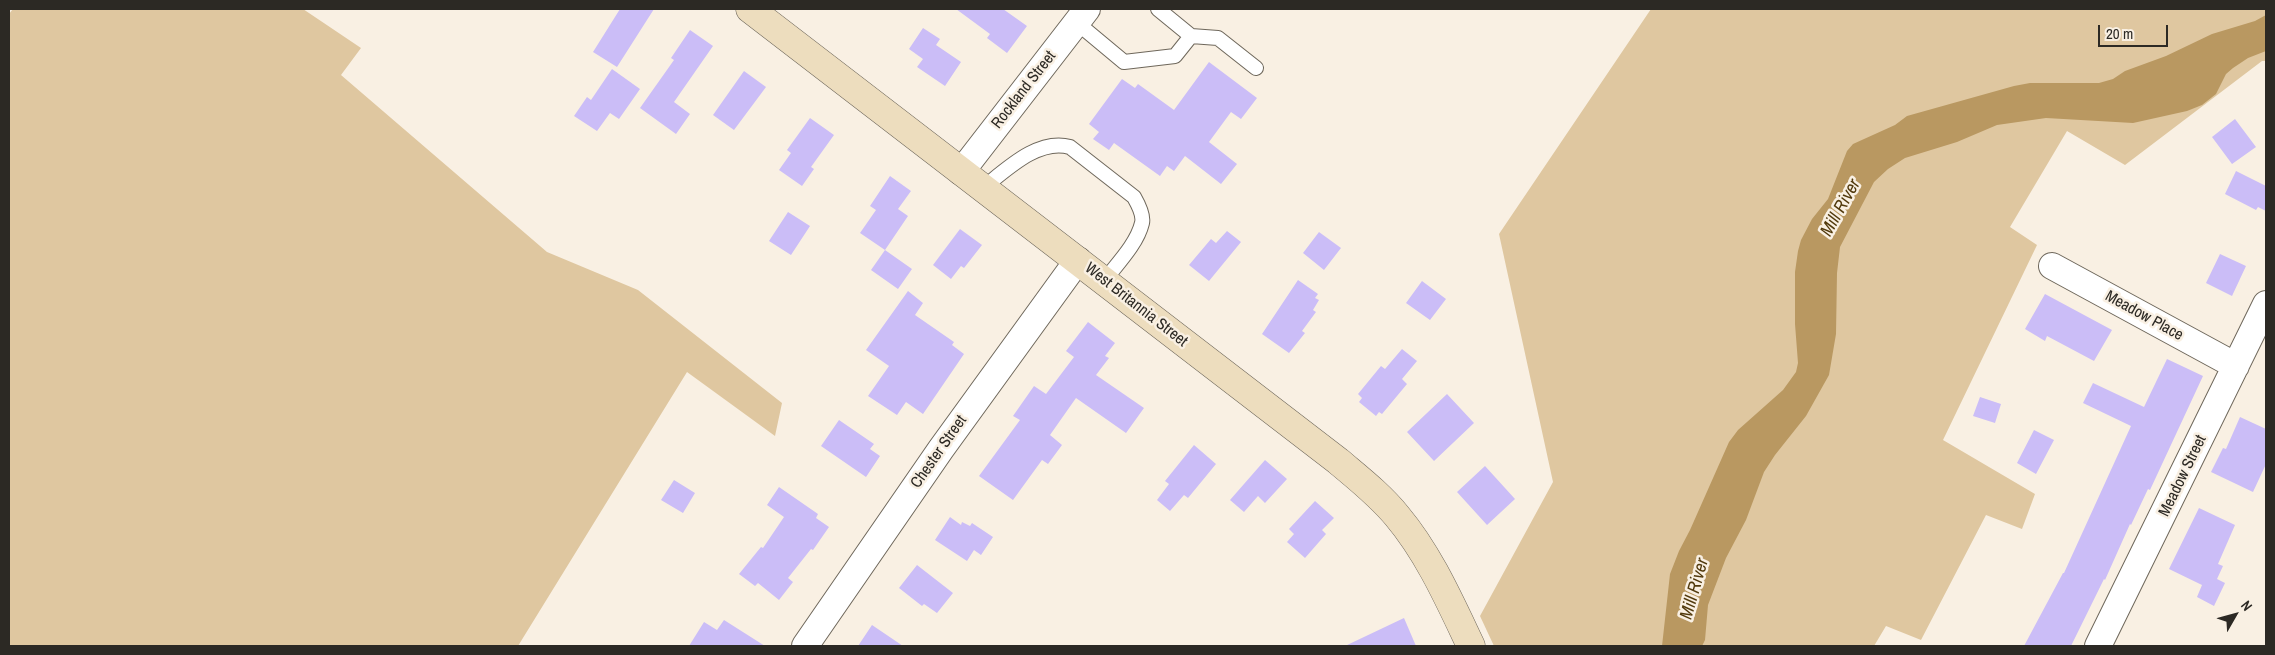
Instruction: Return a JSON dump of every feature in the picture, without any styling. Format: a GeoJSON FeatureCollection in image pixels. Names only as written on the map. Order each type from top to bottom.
{"type":"FeatureCollection","features":[{"type":"Feature","properties":{"kind":"street","name":"West Britannia Street"},"geometry":{"type":"LineString","coordinates":[[750,9],[1338,461],[1378,496],[1397,515],[1426,557],[1471,646]]}},
{"type":"Feature","properties":{"kind":"street","name":"Rockland Street"},"geometry":{"type":"LineString","coordinates":[[961,172],[1081,15]]}},
{"type":"Feature","properties":{"kind":"street","name":"Chester Street"},"geometry":{"type":"LineString","coordinates":[[805,646],[941,449],[1078,260]]}},
{"type":"Feature","properties":{"kind":"street","name":"Meadow Place"},"geometry":{"type":"LineString","coordinates":[[2052,266],[2236,366]]}},
{"type":"Feature","properties":{"kind":"street","name":"Meadow Street"},"geometry":{"type":"LineString","coordinates":[[2098,646],[2266,304]]}},
{"type":"Feature","properties":{"kind":"lane"},"geometry":{"type":"LineString","coordinates":[[1158,9],[1192,36],[1218,38],[1256,68]]}},
{"type":"Feature","properties":{"kind":"lane"},"geometry":{"type":"LineString","coordinates":[[1081,15],[1124,62],[1175,56],[1192,36]]}},
{"type":"Feature","properties":{"kind":"lane"},"geometry":{"type":"LineString","coordinates":[[983,188],[1028,155],[1060,144],[1070,147],[1134,196],[1140,208],[1143,222],[1135,238],[1104,281]]}},
{"type":"Feature","properties":{"kind":"shaded area"},"geometry":{"type":"Polygon","coordinates":[[[13,9],[303,9],[361,48],[341,75],[547,252],[638,290],[782,403],[775,436],[687,372],[518,646],[9,646],[9,14],[13,9]]]}},
{"type":"Feature","properties":{"kind":"shaded area"},"geometry":{"type":"Polygon","coordinates":[[[1651,9],[2266,9],[2266,61],[2262,61],[2125,165],[2067,131],[2010,227],[2037,245],[1943,440],[2035,494],[2022,529],[1986,515],[1921,640],[1886,626],[1874,646],[1494,646],[1480,616],[1553,482],[1499,234],[1651,9]]]}},
{"type":"Feature","properties":{"kind":"water","name":"Mill River"},"geometry":{"type":"Polygon","coordinates":[[[2266,15],[2266,51],[2248,58],[2233,68],[2226,74],[2216,94],[2202,105],[2187,111],[2133,123],[2046,118],[1997,125],[1957,142],[1905,158],[1888,169],[1874,182],[1840,247],[1837,273],[1836,334],[1829,375],[1806,416],[1764,472],[1746,520],[1726,558],[1708,605],[1705,640],[1702,646],[1662,646],[1670,574],[1729,442],[1738,430],[1783,390],[1796,372],[1798,363],[1795,324],[1795,272],[1798,251],[1801,240],[1812,219],[1828,199],[1847,151],[1853,144],[1895,125],[1907,116],[2014,86],[2030,83],[2099,83],[2113,79],[2125,71],[2166,56],[2212,34],[2255,21],[2266,15]]]}},
{"type":"Feature","properties":{"kind":"building"},"geometry":{"type":"Polygon","coordinates":[[[620,9],[654,9],[617,67],[593,52],[620,9]]]}},
{"type":"Feature","properties":{"kind":"building"},"geometry":{"type":"Polygon","coordinates":[[[956,9],[1003,9],[1027,26],[1007,53],[987,38],[990,34],[956,9]]]}},
{"type":"Feature","properties":{"kind":"building"},"geometry":{"type":"Polygon","coordinates":[[[923,28],[940,39],[936,45],[961,62],[945,86],[917,67],[923,59],[909,49],[923,28]]]}},
{"type":"Feature","properties":{"kind":"building"},"geometry":{"type":"Polygon","coordinates":[[[690,30],[713,46],[674,102],[690,114],[676,134],[640,108],[674,60],[671,58],[690,30]]]}},
{"type":"Feature","properties":{"kind":"building"},"geometry":{"type":"Polygon","coordinates":[[[1209,62],[1257,98],[1241,119],[1231,112],[1209,142],[1237,164],[1221,184],[1185,156],[1174,171],[1167,166],[1160,176],[1114,143],[1109,150],[1093,139],[1099,132],[1089,124],[1122,79],[1135,88],[1138,84],[1174,110],[1209,62]]]}},
{"type":"Feature","properties":{"kind":"building"},"geometry":{"type":"Polygon","coordinates":[[[612,69],[640,89],[619,119],[610,113],[597,131],[574,116],[587,97],[591,100],[612,69]]]}},
{"type":"Feature","properties":{"kind":"building"},"geometry":{"type":"Polygon","coordinates":[[[744,71],[766,87],[734,130],[713,115],[744,71]]]}},
{"type":"Feature","properties":{"kind":"building"},"geometry":{"type":"Polygon","coordinates":[[[810,118],[834,135],[811,167],[814,169],[802,186],[779,170],[791,153],[787,150],[810,118]]]}},
{"type":"Feature","properties":{"kind":"building"},"geometry":{"type":"Polygon","coordinates":[[[2235,119],[2256,147],[2232,164],[2212,137],[2235,119]]]}},
{"type":"Feature","properties":{"kind":"building"},"geometry":{"type":"Polygon","coordinates":[[[2236,171],[2266,186],[2266,211],[2258,207],[2256,210],[2225,194],[2236,171]]]}},
{"type":"Feature","properties":{"kind":"building"},"geometry":{"type":"Polygon","coordinates":[[[890,176],[911,191],[898,209],[908,216],[885,250],[860,233],[876,210],[870,206],[890,176]]]}},
{"type":"Feature","properties":{"kind":"building"},"geometry":{"type":"Polygon","coordinates":[[[788,212],[810,226],[791,255],[769,241],[788,212]]]}},
{"type":"Feature","properties":{"kind":"building"},"geometry":{"type":"Polygon","coordinates":[[[960,229],[982,245],[964,268],[961,266],[951,279],[933,265],[960,229]]]}},
{"type":"Feature","properties":{"kind":"building"},"geometry":{"type":"Polygon","coordinates":[[[1227,231],[1241,242],[1209,281],[1189,265],[1211,239],[1216,243],[1227,231]]]}},
{"type":"Feature","properties":{"kind":"building"},"geometry":{"type":"Polygon","coordinates":[[[1319,232],[1341,248],[1324,270],[1303,253],[1319,232]]]}},
{"type":"Feature","properties":{"kind":"building"},"geometry":{"type":"Polygon","coordinates":[[[885,250],[912,269],[898,289],[871,270],[885,250]]]}},
{"type":"Feature","properties":{"kind":"building"},"geometry":{"type":"Polygon","coordinates":[[[2220,254],[2246,266],[2232,296],[2206,283],[2220,254]]]}},
{"type":"Feature","properties":{"kind":"building"},"geometry":{"type":"Polygon","coordinates":[[[1298,280],[1318,294],[1315,298],[1319,300],[1313,310],[1316,312],[1302,331],[1305,333],[1289,353],[1262,334],[1298,280]]]}},
{"type":"Feature","properties":{"kind":"building"},"geometry":{"type":"Polygon","coordinates":[[[1422,281],[1446,299],[1430,320],[1406,303],[1422,281]]]}},
{"type":"Feature","properties":{"kind":"building"},"geometry":{"type":"Polygon","coordinates":[[[908,291],[923,303],[915,315],[954,342],[952,345],[964,354],[923,414],[906,402],[897,415],[868,396],[889,366],[866,350],[908,291]]]}},
{"type":"Feature","properties":{"kind":"building"},"geometry":{"type":"Polygon","coordinates":[[[2045,294],[2112,330],[2094,361],[2047,336],[2045,341],[2025,329],[2045,294]]]}},
{"type":"Feature","properties":{"kind":"building"},"geometry":{"type":"Polygon","coordinates":[[[1088,322],[1115,343],[1105,356],[1109,358],[1096,375],[1144,408],[1126,433],[1076,398],[1050,435],[1062,445],[1048,464],[1042,460],[1013,500],[979,476],[1020,420],[1013,416],[1034,386],[1046,394],[1074,357],[1066,351],[1088,322]]]}},
{"type":"Feature","properties":{"kind":"building"},"geometry":{"type":"Polygon","coordinates":[[[1402,349],[1417,361],[1402,379],[1407,384],[1382,414],[1379,412],[1376,416],[1359,402],[1362,398],[1358,394],[1381,366],[1385,369],[1402,349]]]}},
{"type":"Feature","properties":{"kind":"building"},"geometry":{"type":"Polygon","coordinates":[[[2167,359],[2203,376],[2150,490],[2148,489],[2130,524],[2105,580],[2071,646],[2024,646],[2064,573],[2131,426],[2083,403],[2093,383],[2144,407],[2167,359]]]}},
{"type":"Feature","properties":{"kind":"building"},"geometry":{"type":"Polygon","coordinates":[[[1447,394],[1474,423],[1434,461],[1407,432],[1447,394]]]}},
{"type":"Feature","properties":{"kind":"building"},"geometry":{"type":"Polygon","coordinates":[[[1980,397],[2001,404],[1995,423],[1973,416],[1980,397]]]}},
{"type":"Feature","properties":{"kind":"building"},"geometry":{"type":"Polygon","coordinates":[[[2240,417],[2266,429],[2266,464],[2253,492],[2211,472],[2223,448],[2226,449],[2240,417]]]}},
{"type":"Feature","properties":{"kind":"building"},"geometry":{"type":"Polygon","coordinates":[[[839,420],[874,444],[870,449],[880,456],[866,477],[821,446],[839,420]]]}},
{"type":"Feature","properties":{"kind":"building"},"geometry":{"type":"Polygon","coordinates":[[[2034,430],[2054,440],[2036,474],[2017,463],[2034,430]]]}},
{"type":"Feature","properties":{"kind":"building"},"geometry":{"type":"Polygon","coordinates":[[[1194,445],[1216,464],[1188,498],[1184,495],[1170,511],[1157,500],[1169,484],[1165,481],[1194,445]]]}},
{"type":"Feature","properties":{"kind":"building"},"geometry":{"type":"Polygon","coordinates":[[[1265,460],[1287,479],[1265,503],[1258,496],[1244,512],[1230,500],[1265,460]]]}},
{"type":"Feature","properties":{"kind":"building"},"geometry":{"type":"Polygon","coordinates":[[[1485,466],[1515,499],[1487,525],[1457,492],[1485,466]]]}},
{"type":"Feature","properties":{"kind":"building"},"geometry":{"type":"Polygon","coordinates":[[[674,480],[695,493],[683,513],[661,500],[674,480]]]}},
{"type":"Feature","properties":{"kind":"building"},"geometry":{"type":"Polygon","coordinates":[[[779,487],[818,514],[816,518],[829,527],[813,550],[811,549],[788,578],[793,582],[779,600],[758,583],[755,586],[739,574],[761,547],[763,548],[784,517],[767,505],[779,487]]]}},
{"type":"Feature","properties":{"kind":"building"},"geometry":{"type":"Polygon","coordinates":[[[1315,501],[1334,518],[1322,530],[1326,534],[1305,558],[1287,542],[1294,534],[1289,529],[1315,501]]]}},
{"type":"Feature","properties":{"kind":"building"},"geometry":{"type":"Polygon","coordinates":[[[2199,508],[2235,525],[2218,564],[2223,566],[2217,579],[2225,583],[2214,606],[2197,597],[2202,585],[2169,569],[2199,508]]]}},
{"type":"Feature","properties":{"kind":"building"},"geometry":{"type":"Polygon","coordinates":[[[950,517],[961,525],[962,522],[970,526],[972,523],[993,537],[981,555],[974,550],[967,561],[935,540],[950,517]]]}},
{"type":"Feature","properties":{"kind":"building"},"geometry":{"type":"Polygon","coordinates":[[[917,565],[953,593],[937,613],[924,604],[922,606],[899,588],[917,565]]]}},
{"type":"Feature","properties":{"kind":"building"},"geometry":{"type":"Polygon","coordinates":[[[1404,618],[1416,646],[1345,646],[1404,618]]]}},
{"type":"Feature","properties":{"kind":"building"},"geometry":{"type":"Polygon","coordinates":[[[724,620],[765,646],[689,646],[704,622],[717,630],[724,620]]]}},
{"type":"Feature","properties":{"kind":"building"},"geometry":{"type":"Polygon","coordinates":[[[872,625],[903,646],[858,646],[872,625]]]}}]}
